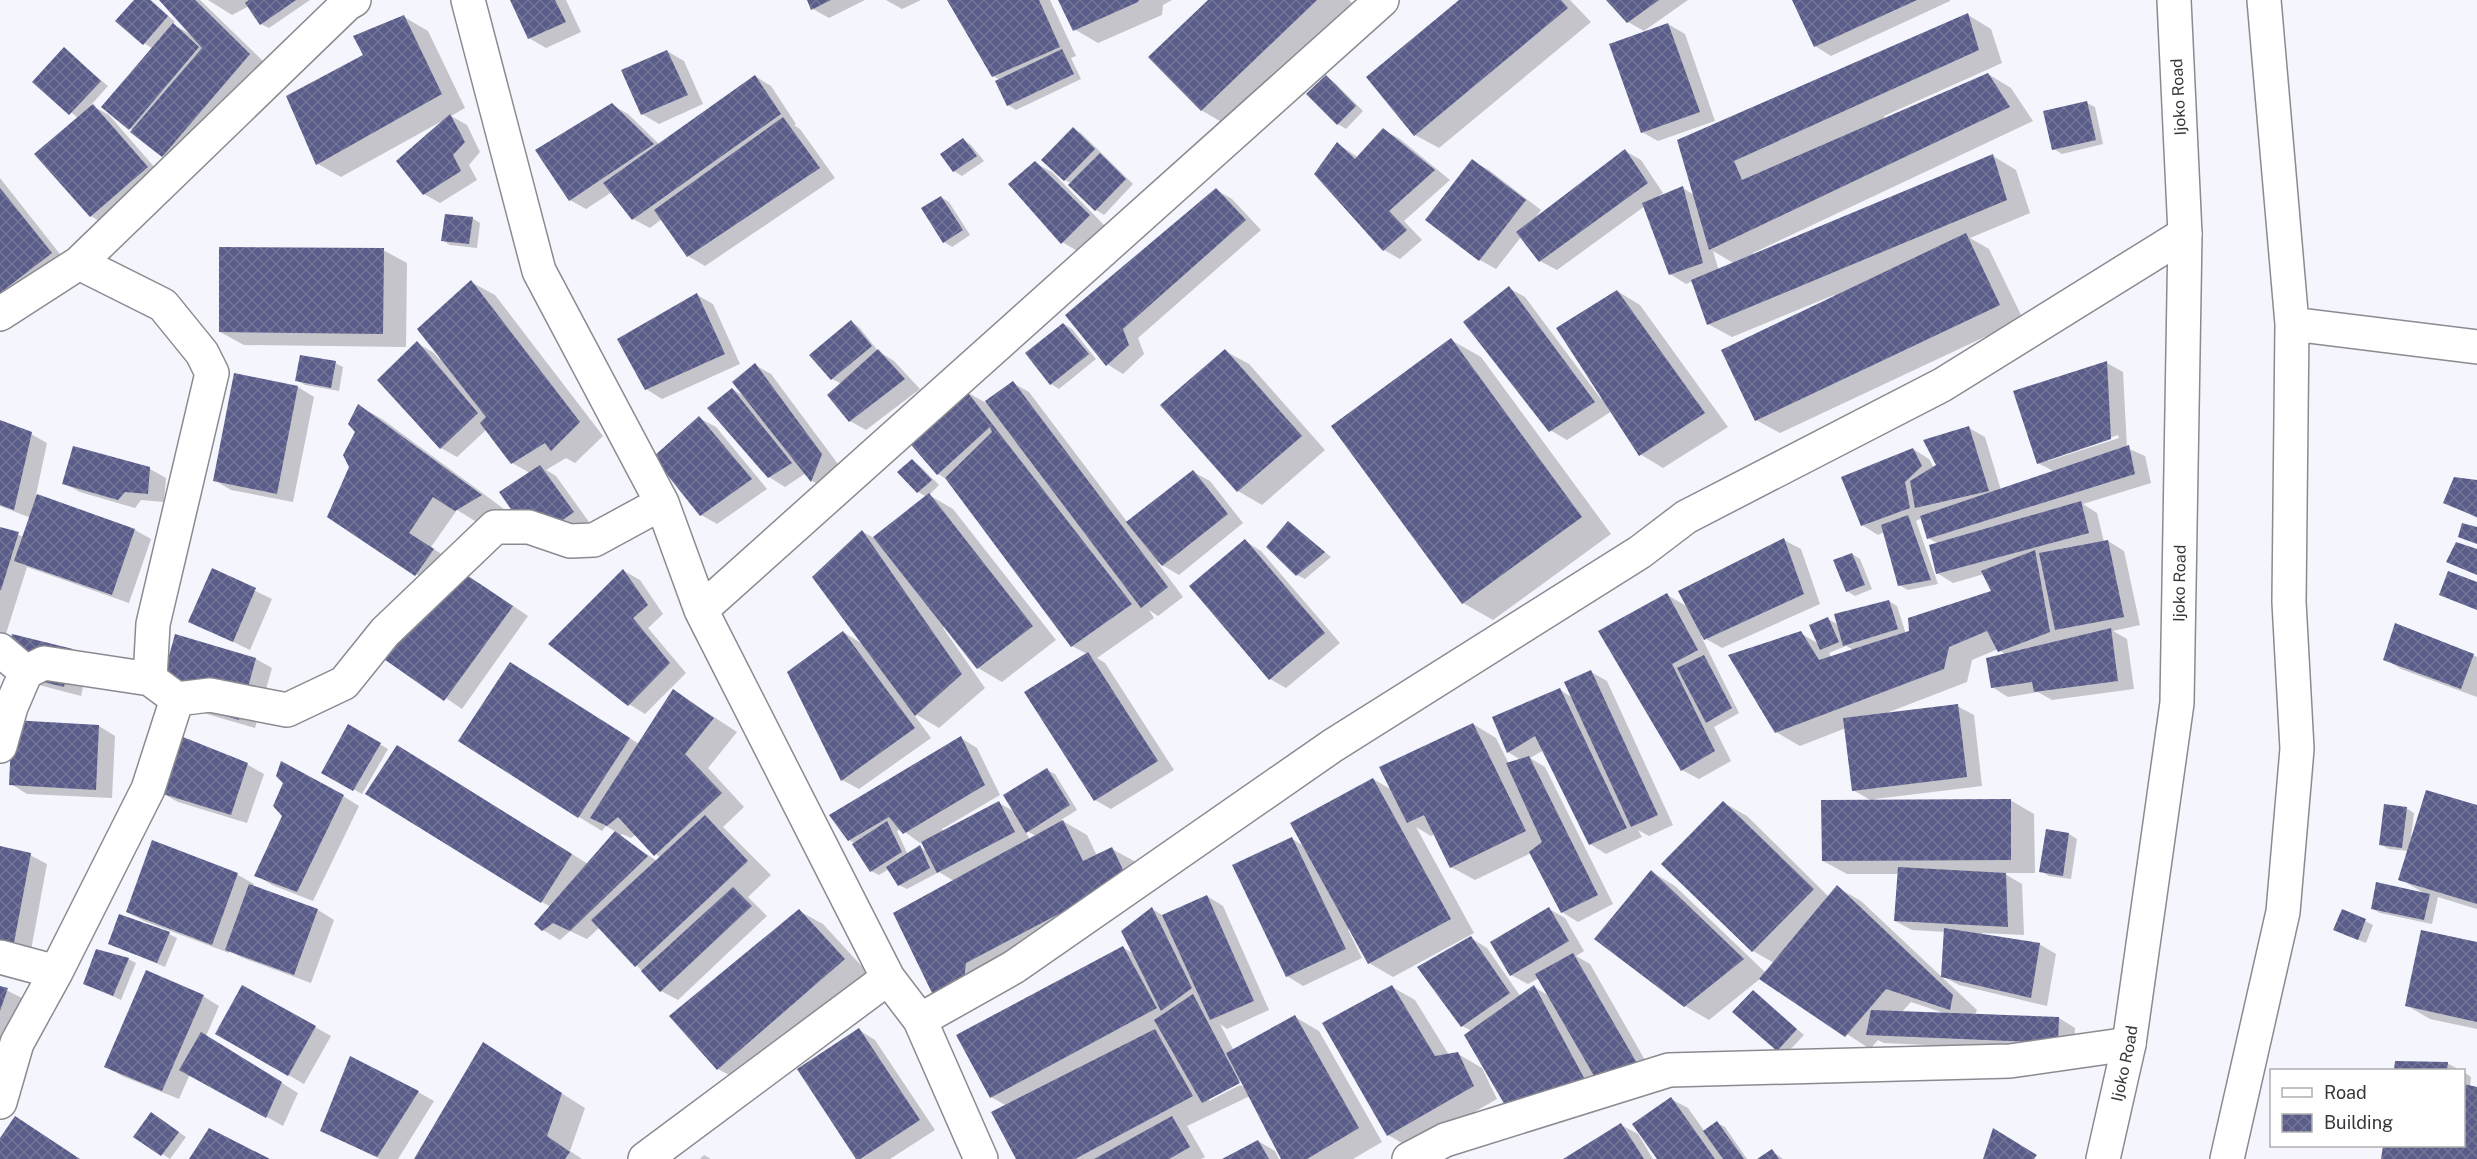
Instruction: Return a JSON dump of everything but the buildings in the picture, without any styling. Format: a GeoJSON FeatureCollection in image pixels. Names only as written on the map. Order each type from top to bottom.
{"type":"FeatureCollection","features":[{"type":"Feature","properties":{"kind":"street"},"geometry":{"type":"LineString","coordinates":[[0,314],[79,263],[347,4],[354,0]]}},
{"type":"Feature","properties":{"kind":"street"},"geometry":{"type":"LineString","coordinates":[[468,0],[538,271],[662,502],[700,610],[888,978],[920,1020],[981,1159]]}},
{"type":"Feature","properties":{"kind":"street"},"geometry":{"type":"LineString","coordinates":[[700,610],[1382,0]]}},
{"type":"Feature","properties":{"kind":"street","name":"Ijoko Road"},"geometry":{"type":"LineString","coordinates":[[2103,1159],[2129,1044],[2177,703],[2185,234],[2174,0]]}},
{"type":"Feature","properties":{"kind":"street"},"geometry":{"type":"LineString","coordinates":[[2227,1159],[2283,912],[2297,749],[2289,602],[2292,324],[2264,0]]}},
{"type":"Feature","properties":{"kind":"street"},"geometry":{"type":"LineString","coordinates":[[920,1020],[1014,967],[1332,746],[1640,552],[1686,518],[1942,385],[2185,234]]}},
{"type":"Feature","properties":{"kind":"street"},"geometry":{"type":"LineString","coordinates":[[79,263],[163,305],[202,353],[212,373],[153,624],[150,678]]}},
{"type":"Feature","properties":{"kind":"street"},"geometry":{"type":"LineString","coordinates":[[2292,324],[2477,346]]}},
{"type":"Feature","properties":{"kind":"street"},"geometry":{"type":"LineString","coordinates":[[0,746],[11,706],[26,672],[44,663],[150,678],[177,699],[210,695],[288,710],[344,683],[385,632],[495,527],[529,527],[570,541],[594,540],[662,502]]}},
{"type":"Feature","properties":{"kind":"street"},"geometry":{"type":"LineString","coordinates":[[0,650],[26,672]]}},
{"type":"Feature","properties":{"kind":"street"},"geometry":{"type":"LineString","coordinates":[[0,1102],[17,1043],[56,972],[148,789],[177,699]]}},
{"type":"Feature","properties":{"kind":"street"},"geometry":{"type":"LineString","coordinates":[[0,957],[56,972]]}},
{"type":"Feature","properties":{"kind":"street"},"geometry":{"type":"LineString","coordinates":[[645,1159],[888,978]]}},
{"type":"Feature","properties":{"kind":"street"},"geometry":{"type":"LineString","coordinates":[[1409,1159],[1445,1140],[1669,1070],[2010,1061],[2129,1044]]}}]}
